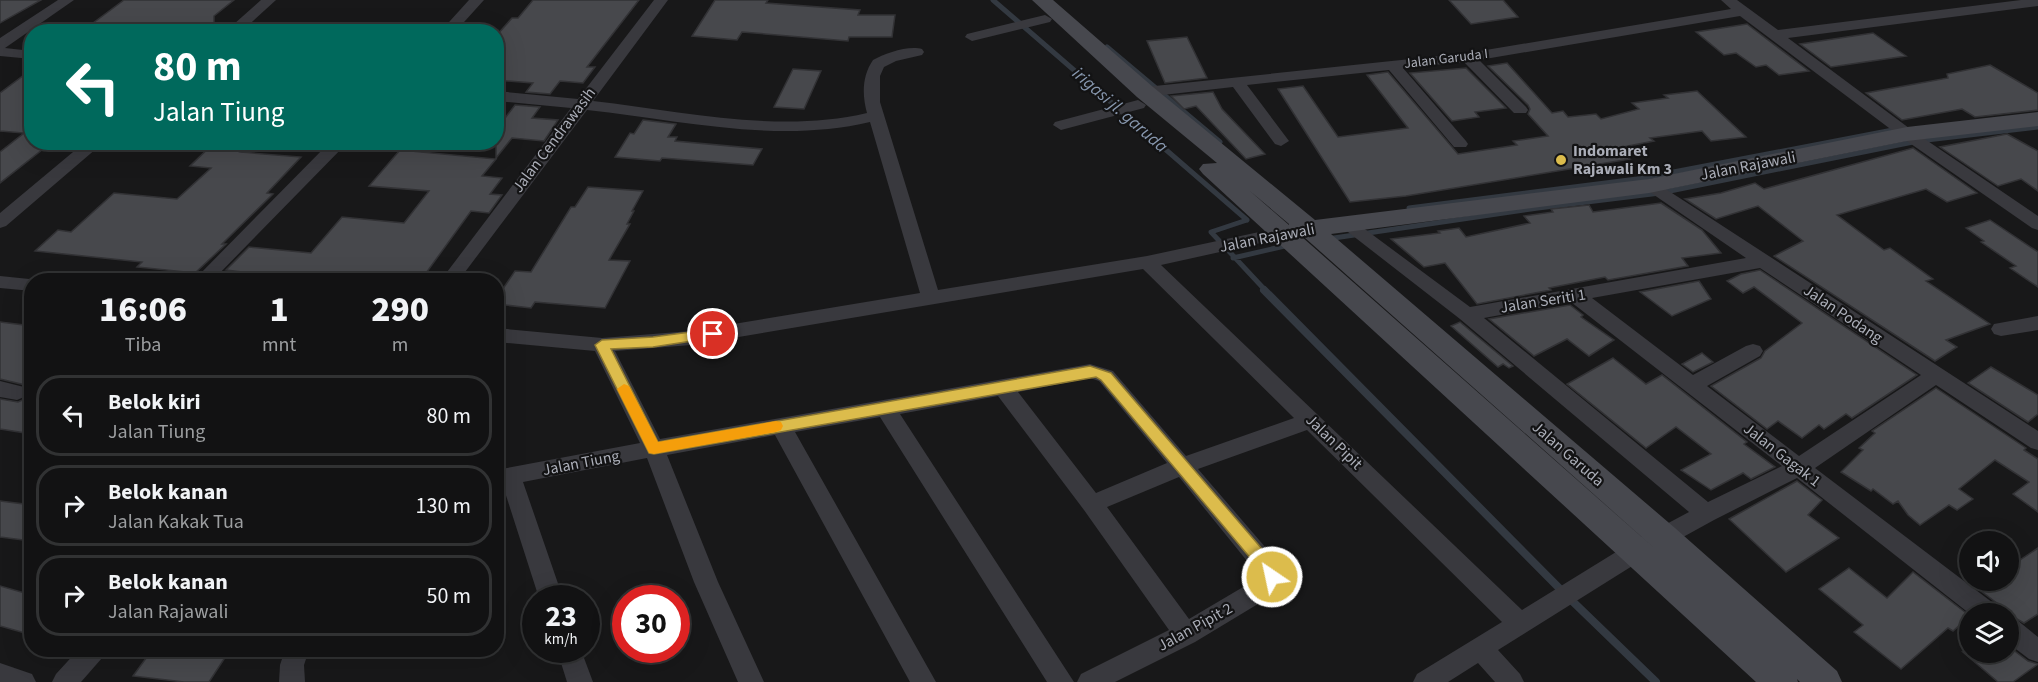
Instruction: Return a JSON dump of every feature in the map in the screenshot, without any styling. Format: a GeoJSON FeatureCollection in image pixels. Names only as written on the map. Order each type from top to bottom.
{"type":"FeatureCollection","features":[{"type":"Feature","properties":{"kind":"main road","name":"Jalan Garuda"},"geometry":{"type":"LineString","coordinates":[[1022,0],[1033,18],[1128,104],[1296,230],[1650,544],[1825,682]]}},
{"type":"Feature","properties":{"kind":"main road","name":"Jalan Rajawali"},"geometry":{"type":"LineString","coordinates":[[1296,230],[1649,186],[1907,134],[2038,120]]}},
{"type":"Feature","properties":{"kind":"main road","name":"Jalan Garuda"},"geometry":{"type":"LineString","coordinates":[[1650,544],[1781,682]]}},
{"type":"Feature","properties":{"kind":"street"},"geometry":{"type":"LineString","coordinates":[[31,24],[67,0]]}},
{"type":"Feature","properties":{"kind":"street"},"geometry":{"type":"LineString","coordinates":[[241,24],[269,0]]}},
{"type":"Feature","properties":{"kind":"street"},"geometry":{"type":"LineString","coordinates":[[454,24],[477,0]]}},
{"type":"Feature","properties":{"kind":"street","name":"Jalan Cendrawasih"},"geometry":{"type":"LineString","coordinates":[[455,273],[580,104],[661,0]]}},
{"type":"Feature","properties":{"kind":"street"},"geometry":{"type":"LineString","coordinates":[[1728,0],[1907,134],[2038,224]]}},
{"type":"Feature","properties":{"kind":"street"},"geometry":{"type":"LineString","coordinates":[[1775,34],[2038,2]]}},
{"type":"Feature","properties":{"kind":"street","name":"Jalan Garuda I"},"geometry":{"type":"LineString","coordinates":[[1061,125],[1128,104],[1236,81],[1468,57],[1744,11]]}},
{"type":"Feature","properties":{"kind":"street"},"geometry":{"type":"LineString","coordinates":[[972,37],[1033,18]]}},
{"type":"Feature","properties":{"kind":"street"},"geometry":{"type":"LineString","coordinates":[[0,45],[24,29]]}},
{"type":"Feature","properties":{"kind":"street"},"geometry":{"type":"LineString","coordinates":[[917,51],[887,59],[874,67],[871,81],[875,116],[931,298]]}},
{"type":"Feature","properties":{"kind":"street"},"geometry":{"type":"LineString","coordinates":[[0,52],[24,54]]}},
{"type":"Feature","properties":{"kind":"street"},"geometry":{"type":"LineString","coordinates":[[1468,57],[1520,110]]}},
{"type":"Feature","properties":{"kind":"street"},"geometry":{"type":"LineString","coordinates":[[1393,66],[1460,144]]}},
{"type":"Feature","properties":{"kind":"street"},"geometry":{"type":"LineString","coordinates":[[1236,81],[1281,141]]}},
{"type":"Feature","properties":{"kind":"street"},"geometry":{"type":"LineString","coordinates":[[504,97],[781,126],[823,126],[854,122],[875,116]]}},
{"type":"Feature","properties":{"kind":"street"},"geometry":{"type":"LineString","coordinates":[[0,222],[86,150]]}},
{"type":"Feature","properties":{"kind":"street"},"geometry":{"type":"LineString","coordinates":[[210,273],[332,150]]}},
{"type":"Feature","properties":{"kind":"street","name":"Jalan Podang"},"geometry":{"type":"LineString","coordinates":[[1649,186],[2038,442]]}},
{"type":"Feature","properties":{"kind":"street"},"geometry":{"type":"LineString","coordinates":[[1348,225],[1467,314],[1706,513]]}},
{"type":"Feature","properties":{"kind":"street","name":"Jalan Rajawali"},"geometry":{"type":"LineString","coordinates":[[504,336],[602,345],[691,338],[1148,262],[1296,230]]}},
{"type":"Feature","properties":{"kind":"street","name":"Jalan Seriti 1"},"geometry":{"type":"LineString","coordinates":[[1467,314],[1764,261]]}},
{"type":"Feature","properties":{"kind":"street","name":"Jalan Pipit"},"geometry":{"type":"LineString","coordinates":[[1148,262],[1519,623]]}},
{"type":"Feature","properties":{"kind":"street"},"geometry":{"type":"LineString","coordinates":[[0,282],[24,284]]}},
{"type":"Feature","properties":{"kind":"street","name":"Jalan Gagak 1"},"geometry":{"type":"LineString","coordinates":[[1576,296],[1975,603]]}},
{"type":"Feature","properties":{"kind":"street"},"geometry":{"type":"LineString","coordinates":[[2001,329],[2038,323]]}},
{"type":"Feature","properties":{"kind":"street"},"geometry":{"type":"LineString","coordinates":[[602,345],[654,448],[706,582],[751,682]]}},
{"type":"Feature","properties":{"kind":"street"},"geometry":{"type":"LineString","coordinates":[[1692,385],[1753,351]]}},
{"type":"Feature","properties":{"kind":"street","name":"Jalan Tiung"},"geometry":{"type":"LineString","coordinates":[[504,478],[780,425],[886,409],[1090,371]]}},
{"type":"Feature","properties":{"kind":"street","name":"Jalan Pipit 2"},"geometry":{"type":"LineString","coordinates":[[1090,371],[1106,376],[1270,569],[1272,577],[1268,586],[1185,634],[1090,682]]}},
{"type":"Feature","properties":{"kind":"street"},"geometry":{"type":"LineString","coordinates":[[1426,682],[1650,544],[1706,513],[1798,468],[1935,375]]}},
{"type":"Feature","properties":{"kind":"street"},"geometry":{"type":"LineString","coordinates":[[1003,388],[1092,504],[1185,634]]}},
{"type":"Feature","properties":{"kind":"street"},"geometry":{"type":"LineString","coordinates":[[886,409],[1061,682]]}},
{"type":"Feature","properties":{"kind":"street"},"geometry":{"type":"LineString","coordinates":[[1092,504],[1182,466],[1312,420]]}},
{"type":"Feature","properties":{"kind":"street"},"geometry":{"type":"LineString","coordinates":[[780,425],[923,682]]}},
{"type":"Feature","properties":{"kind":"street"},"geometry":{"type":"LineString","coordinates":[[504,480],[546,585]]}},
{"type":"Feature","properties":{"kind":"street"},"geometry":{"type":"LineString","coordinates":[[2019,636],[2038,651]]}},
{"type":"Feature","properties":{"kind":"street"},"geometry":{"type":"LineString","coordinates":[[1481,649],[1511,682]]}},
{"type":"Feature","properties":{"kind":"street"},"geometry":{"type":"LineString","coordinates":[[65,682],[87,657]]}},
{"type":"Feature","properties":{"kind":"street"},"geometry":{"type":"LineString","coordinates":[[292,682],[292,665],[295,657]]}},
{"type":"Feature","properties":{"kind":"street"},"geometry":{"type":"LineString","coordinates":[[573,663],[580,682]]}},
{"type":"Feature","properties":{"kind":"street"},"geometry":{"type":"LineString","coordinates":[[0,675],[23,682]]}},
{"type":"Feature","properties":{"kind":"building"},"geometry":{"type":"Polygon","coordinates":[[[0,0],[41,0],[0,23],[0,0]]]}},
{"type":"Feature","properties":{"kind":"building"},"geometry":{"type":"Polygon","coordinates":[[[124,0],[234,0],[214,16],[214,24],[92,24],[124,0]]]}},
{"type":"Feature","properties":{"kind":"building"},"geometry":{"type":"Polygon","coordinates":[[[533,0],[639,0],[587,67],[595,67],[583,83],[560,81],[550,94],[526,92],[533,83],[504,81],[504,27],[512,18],[518,18],[533,0]]]}},
{"type":"Feature","properties":{"kind":"building"},"geometry":{"type":"Polygon","coordinates":[[[715,0],[768,0],[766,3],[860,10],[858,15],[895,15],[892,37],[849,37],[848,41],[742,32],[737,40],[692,36],[715,0]]]}},
{"type":"Feature","properties":{"kind":"building"},"geometry":{"type":"Polygon","coordinates":[[[1449,0],[1503,0],[1518,17],[1471,24],[1449,0]]]}},
{"type":"Feature","properties":{"kind":"building"},"geometry":{"type":"Polygon","coordinates":[[[1747,24],[1809,71],[1779,75],[1766,65],[1756,67],[1736,53],[1724,55],[1696,32],[1747,24]]]}},
{"type":"Feature","properties":{"kind":"building"},"geometry":{"type":"Polygon","coordinates":[[[1873,33],[1906,56],[1831,67],[1800,44],[1873,33]]]}},
{"type":"Feature","properties":{"kind":"building"},"geometry":{"type":"Polygon","coordinates":[[[1187,37],[1207,78],[1165,83],[1147,41],[1187,37]]]}},
{"type":"Feature","properties":{"kind":"building"},"geometry":{"type":"Polygon","coordinates":[[[1507,63],[1552,113],[1563,111],[1568,117],[1596,114],[1601,119],[1639,109],[1632,103],[1668,98],[1664,95],[1697,91],[1746,137],[1711,141],[1702,131],[1650,138],[1654,141],[1618,148],[1630,159],[1406,196],[1350,202],[1278,89],[1303,86],[1338,137],[1408,128],[1367,75],[1388,72],[1458,154],[1517,145],[1513,141],[1548,136],[1528,114],[1530,109],[1528,105],[1488,66],[1507,63]]]}},
{"type":"Feature","properties":{"kind":"building"},"geometry":{"type":"Polygon","coordinates":[[[1990,65],[2038,93],[2038,110],[1975,117],[1962,109],[1902,120],[1866,93],[1948,78],[1947,74],[1990,65]]]}},
{"type":"Feature","properties":{"kind":"building"},"geometry":{"type":"Polygon","coordinates":[[[1466,68],[1506,108],[1475,112],[1479,117],[1452,121],[1410,73],[1466,68]]]}},
{"type":"Feature","properties":{"kind":"building"},"geometry":{"type":"Polygon","coordinates":[[[793,69],[821,71],[804,109],[774,107],[793,69]]]}},
{"type":"Feature","properties":{"kind":"building"},"geometry":{"type":"Polygon","coordinates":[[[24,75],[24,133],[0,131],[0,93],[24,75]]]}},
{"type":"Feature","properties":{"kind":"building"},"geometry":{"type":"Polygon","coordinates":[[[1213,92],[1222,109],[1265,154],[1246,159],[1196,106],[1184,109],[1171,96],[1213,92]]]}},
{"type":"Feature","properties":{"kind":"building"},"geometry":{"type":"Polygon","coordinates":[[[515,105],[540,107],[532,118],[558,120],[544,141],[512,138],[504,148],[504,119],[515,105]]]}},
{"type":"Feature","properties":{"kind":"building"},"geometry":{"type":"Polygon","coordinates":[[[643,120],[676,124],[668,137],[677,137],[675,141],[762,149],[753,165],[615,157],[630,133],[634,134],[643,120]]]}},
{"type":"Feature","properties":{"kind":"building"},"geometry":{"type":"Polygon","coordinates":[[[24,133],[24,150],[42,150],[0,183],[0,152],[24,133]]]}},
{"type":"Feature","properties":{"kind":"building"},"geometry":{"type":"Polygon","coordinates":[[[2007,134],[2038,151],[2038,191],[2021,179],[1998,186],[1940,147],[2007,134]]]}},
{"type":"Feature","properties":{"kind":"building"},"geometry":{"type":"Polygon","coordinates":[[[1913,148],[1977,193],[1947,202],[1926,189],[1837,215],[1884,250],[1890,248],[1933,279],[1926,281],[1990,324],[1946,340],[1957,347],[1935,361],[1774,256],[1803,241],[1758,206],[1716,219],[1685,199],[1721,193],[1755,183],[1764,189],[1913,148]]]}},
{"type":"Feature","properties":{"kind":"building"},"geometry":{"type":"Polygon","coordinates":[[[207,150],[242,150],[240,152],[301,157],[267,193],[273,194],[195,273],[137,267],[142,262],[35,251],[58,230],[71,232],[114,193],[177,199],[211,168],[190,166],[207,150]]]}},
{"type":"Feature","properties":{"kind":"building"},"geometry":{"type":"Polygon","coordinates":[[[400,150],[496,159],[482,176],[502,178],[490,194],[502,195],[489,213],[471,211],[426,273],[251,273],[226,270],[249,247],[311,253],[342,217],[404,223],[429,191],[369,186],[400,150]]]}},
{"type":"Feature","properties":{"kind":"building"},"geometry":{"type":"Polygon","coordinates":[[[496,150],[502,150],[496,158],[496,150]]]}},
{"type":"Feature","properties":{"kind":"building"},"geometry":{"type":"Polygon","coordinates":[[[588,187],[643,191],[627,224],[630,224],[609,260],[630,261],[605,308],[535,302],[531,308],[504,305],[504,287],[515,271],[531,272],[571,207],[575,207],[588,187]]]}},
{"type":"Feature","properties":{"kind":"building"},"geometry":{"type":"Polygon","coordinates":[[[1661,203],[1702,230],[1721,253],[1682,258],[1688,266],[1608,280],[1605,277],[1477,304],[1445,263],[1424,267],[1391,239],[1440,233],[1438,231],[1459,228],[1466,237],[1530,223],[1524,216],[1553,212],[1551,209],[1589,205],[1593,212],[1661,203]]]}},
{"type":"Feature","properties":{"kind":"building"},"geometry":{"type":"Polygon","coordinates":[[[1990,220],[2038,252],[2038,287],[2010,268],[2016,266],[1981,242],[1984,241],[1966,228],[1990,220]]]}},
{"type":"Feature","properties":{"kind":"building"},"geometry":{"type":"Polygon","coordinates":[[[1760,270],[1917,375],[1852,418],[1846,414],[1824,429],[1819,425],[1802,438],[1778,421],[1767,429],[1711,386],[1761,358],[1765,351],[1802,323],[1754,287],[1743,293],[1727,281],[1741,274],[1760,270]]]}},
{"type":"Feature","properties":{"kind":"building"},"geometry":{"type":"Polygon","coordinates":[[[1699,281],[1711,299],[1672,316],[1640,292],[1699,281]]]}},
{"type":"Feature","properties":{"kind":"building"},"geometry":{"type":"Polygon","coordinates":[[[1570,305],[1583,315],[1581,317],[1614,340],[1589,356],[1567,339],[1534,356],[1489,319],[1570,305]]]}},
{"type":"Feature","properties":{"kind":"building"},"geometry":{"type":"Polygon","coordinates":[[[0,322],[24,325],[24,385],[0,379],[0,322]]]}},
{"type":"Feature","properties":{"kind":"building"},"geometry":{"type":"Polygon","coordinates":[[[1460,322],[1513,366],[1509,368],[1503,364],[1498,367],[1451,326],[1460,322]]]}},
{"type":"Feature","properties":{"kind":"building"},"geometry":{"type":"Polygon","coordinates":[[[1702,353],[1713,362],[1693,372],[1682,364],[1702,353]]]}},
{"type":"Feature","properties":{"kind":"building"},"geometry":{"type":"Polygon","coordinates":[[[1613,358],[1646,384],[1662,375],[1775,467],[1751,479],[1743,473],[1711,490],[1681,470],[1711,454],[1676,427],[1646,448],[1567,384],[1613,358]]]}},
{"type":"Feature","properties":{"kind":"building"},"geometry":{"type":"Polygon","coordinates":[[[1991,367],[2038,395],[2038,414],[2028,422],[1968,383],[1991,367]]]}},
{"type":"Feature","properties":{"kind":"building"},"geometry":{"type":"Polygon","coordinates":[[[1936,388],[2026,448],[2024,450],[2038,459],[2038,512],[2013,494],[2029,482],[1995,460],[1959,489],[1973,499],[1957,510],[1949,505],[1920,525],[1908,515],[1898,501],[1893,504],[1873,489],[1871,491],[1841,472],[1863,450],[1859,448],[1875,433],[1872,431],[1936,388]]]}},
{"type":"Feature","properties":{"kind":"building"},"geometry":{"type":"Polygon","coordinates":[[[0,399],[18,402],[24,399],[24,433],[0,429],[0,399]]]}},
{"type":"Feature","properties":{"kind":"building"},"geometry":{"type":"Polygon","coordinates":[[[1797,481],[1822,500],[1808,515],[1839,538],[1786,572],[1729,519],[1797,481]]]}},
{"type":"Feature","properties":{"kind":"building"},"geometry":{"type":"Polygon","coordinates":[[[0,501],[24,504],[24,539],[0,537],[0,501]]]}},
{"type":"Feature","properties":{"kind":"building"},"geometry":{"type":"Polygon","coordinates":[[[2038,548],[2038,614],[2024,623],[2019,620],[2019,603],[1997,603],[1981,591],[2019,591],[2019,561],[2038,548]]]}},
{"type":"Feature","properties":{"kind":"building"},"geometry":{"type":"Polygon","coordinates":[[[1849,568],[1887,598],[1913,572],[1959,608],[1959,626],[1953,631],[1948,628],[1901,669],[1854,632],[1863,625],[1819,589],[1849,568]]]}},
{"type":"Feature","properties":{"kind":"building"},"geometry":{"type":"Polygon","coordinates":[[[0,586],[24,593],[24,633],[0,626],[0,586]]]}},
{"type":"Feature","properties":{"kind":"building"},"geometry":{"type":"Polygon","coordinates":[[[2019,654],[2028,661],[2038,664],[2013,682],[1998,682],[1976,663],[2019,663],[2019,654]]]}},
{"type":"Feature","properties":{"kind":"building"},"geometry":{"type":"Polygon","coordinates":[[[147,657],[225,657],[209,682],[184,682],[133,676],[147,657]]]}},
{"type":"Feature","properties":{"kind":"waterway","name":"irigasi jl. garuda"},"geometry":{"type":"LineString","coordinates":[[993,0],[1247,220],[1211,232],[1235,258]]}},
{"type":"Feature","properties":{"kind":"waterway"},"geometry":{"type":"LineString","coordinates":[[1107,47],[1220,142]]}},
{"type":"Feature","properties":{"kind":"waterway"},"geometry":{"type":"LineString","coordinates":[[1327,239],[1538,208],[1660,193],[1918,141],[2038,127]]}},
{"type":"Feature","properties":{"kind":"waterway"},"geometry":{"type":"LineString","coordinates":[[1409,208],[1637,179],[1898,129]]}},
{"type":"Feature","properties":{"kind":"waterway"},"geometry":{"type":"LineString","coordinates":[[1235,258],[1289,245]]}},
{"type":"Feature","properties":{"kind":"waterway"},"geometry":{"type":"LineString","coordinates":[[1235,258],[1266,291]]}},
{"type":"Feature","properties":{"kind":"waterway"},"geometry":{"type":"LineString","coordinates":[[1264,290],[1566,595],[1656,682]]}},
{"type":"Feature","properties":{"kind":"slow traffic"},"geometry":{"type":"LineString","coordinates":[[624,389],[654,448],[776,426]]}},
{"type":"Feature","properties":{"kind":"place","name":"Indomaret Rajawali Km 3"},"geometry":{"type":"Point","coordinates":[1561,160]}},
{"type":"Feature","properties":{"kind":"route"},"geometry":{"type":"LineString","coordinates":[[713,334],[653,342],[602,345],[654,448],[980,393],[1090,371],[1098,372],[1106,376],[1270,569],[1272,577]]}}]}
